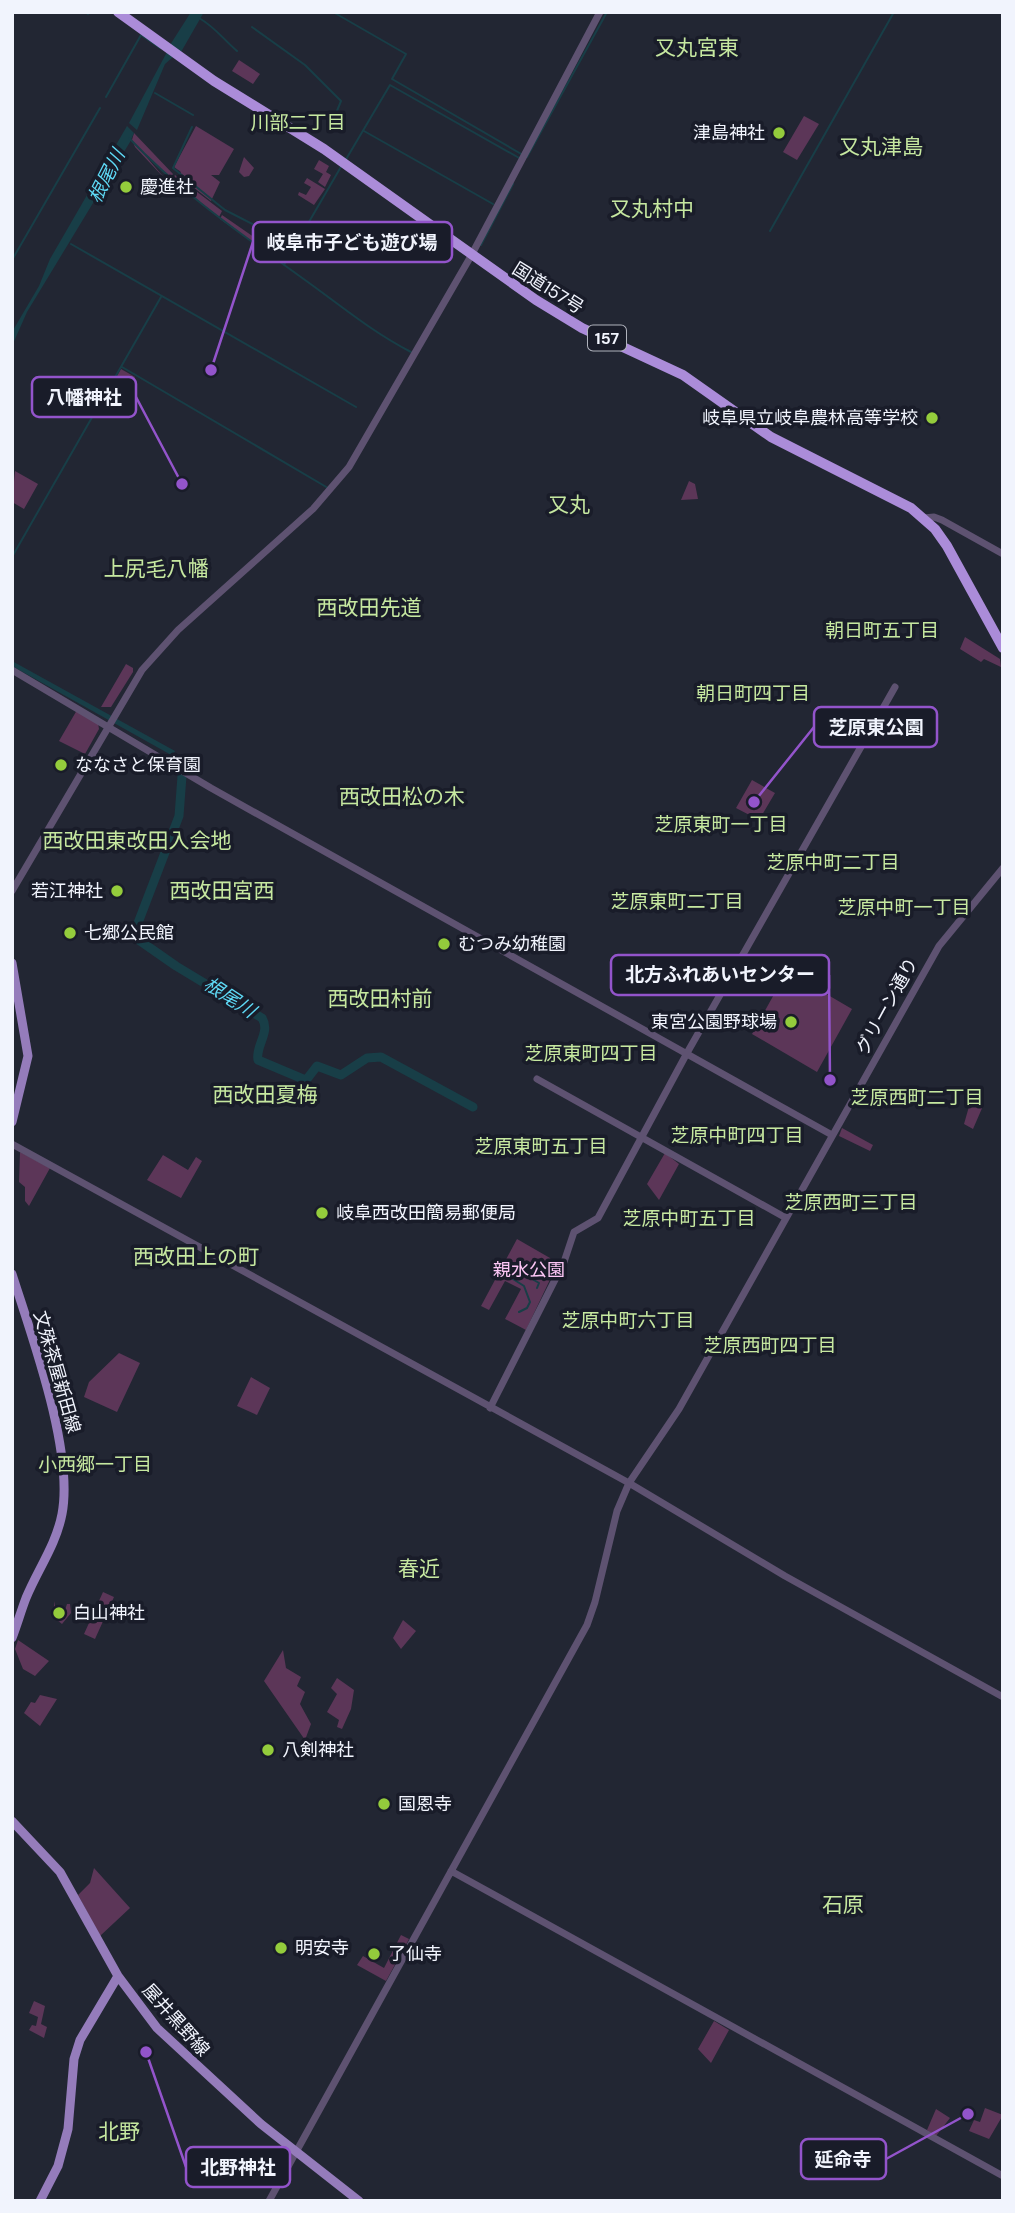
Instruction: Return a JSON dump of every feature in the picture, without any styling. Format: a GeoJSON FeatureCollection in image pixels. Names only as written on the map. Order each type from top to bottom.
{"type":"FeatureCollection","features":[{"type":"Feature","properties":{"kind":"highway","name":"国道157号"},"geometry":{"type":"LineString","coordinates":[[118,12],[342,161],[471,256],[582,328],[683,374],[770,437],[901,501],[924,518],[947,546],[1003,648]]}},
{"type":"Feature","properties":{"kind":"main road"},"geometry":{"type":"LineString","coordinates":[[12,963],[28,1056],[12,1122]]}},
{"type":"Feature","properties":{"kind":"main road","name":"文殊茶屋新田線"},"geometry":{"type":"LineString","coordinates":[[12,1274],[35,1349],[64,1465],[62,1513],[56,1534],[27,1596],[12,1638]]}},
{"type":"Feature","properties":{"kind":"main road","name":"屋井黒野線"},"geometry":{"type":"LineString","coordinates":[[12,1821],[60,1872],[118,1976],[177,2049],[296,2153],[359,2201]]}},
{"type":"Feature","properties":{"kind":"main road"},"geometry":{"type":"LineString","coordinates":[[40,2201],[58,2166],[68,2129],[74,2059],[80,2040],[118,1976]]}},
{"type":"Feature","properties":{"kind":"street"},"geometry":{"type":"LineString","coordinates":[[12,891],[142,670],[178,630],[313,509],[345,472],[471,256],[600,12]]}},
{"type":"Feature","properties":{"kind":"street"},"geometry":{"type":"LineString","coordinates":[[924,518],[942,520],[1003,554]]}},
{"type":"Feature","properties":{"kind":"street"},"geometry":{"type":"LineString","coordinates":[[12,670],[109,725],[211,788],[832,1135]]}},
{"type":"Feature","properties":{"kind":"street"},"geometry":{"type":"LineString","coordinates":[[490,1408],[564,1262],[574,1232],[596,1221],[687,1054],[895,687]]}},
{"type":"Feature","properties":{"kind":"street","name":"グリーン通り"},"geometry":{"type":"LineString","coordinates":[[269,2201],[587,1625],[617,1511],[629,1483],[679,1409],[939,946],[1003,868]]}},
{"type":"Feature","properties":{"kind":"street"},"geometry":{"type":"LineString","coordinates":[[537,1079],[786,1218]]}},
{"type":"Feature","properties":{"kind":"street"},"geometry":{"type":"LineString","coordinates":[[12,1144],[629,1483],[797,1583],[1003,1697]]}},
{"type":"Feature","properties":{"kind":"street"},"geometry":{"type":"LineString","coordinates":[[451,1871],[1003,2176]]}},
{"type":"Feature","properties":{"kind":"green space"},"geometry":{"type":"Polygon","coordinates":[[[239,60],[260,74],[253,84],[232,71],[239,60]]]}},
{"type":"Feature","properties":{"kind":"green space"},"geometry":{"type":"Polygon","coordinates":[[[804,116],[819,124],[797,160],[783,152],[804,116]]]}},
{"type":"Feature","properties":{"kind":"green space"},"geometry":{"type":"Polygon","coordinates":[[[196,126],[234,149],[219,175],[211,175],[220,182],[211,201],[179,176],[181,172],[174,167],[196,126]]]}},
{"type":"Feature","properties":{"kind":"green space"},"geometry":{"type":"Polygon","coordinates":[[[134,133],[173,174],[170,178],[138,147],[166,180],[135,147],[132,140],[134,133]]]}},
{"type":"Feature","properties":{"kind":"green space"},"geometry":{"type":"Polygon","coordinates":[[[244,157],[254,168],[249,176],[244,177],[239,172],[244,157]]]}},
{"type":"Feature","properties":{"kind":"green space"},"geometry":{"type":"Polygon","coordinates":[[[319,160],[329,166],[326,172],[331,175],[325,187],[318,182],[323,174],[314,169],[319,160]]]}},
{"type":"Feature","properties":{"kind":"green space"},"geometry":{"type":"Polygon","coordinates":[[[175,175],[222,211],[219,217],[172,180],[175,175]]]}},
{"type":"Feature","properties":{"kind":"green space"},"geometry":{"type":"Polygon","coordinates":[[[307,178],[325,189],[314,205],[298,195],[299,192],[306,195],[311,187],[304,183],[307,178]]]}},
{"type":"Feature","properties":{"kind":"green space"},"geometry":{"type":"Polygon","coordinates":[[[222,215],[284,258],[281,262],[220,219],[222,215]]]}},
{"type":"Feature","properties":{"kind":"green space"},"geometry":{"type":"Polygon","coordinates":[[[121,369],[135,377],[124,398],[109,390],[121,369]]]}},
{"type":"Feature","properties":{"kind":"green space"},"geometry":{"type":"Polygon","coordinates":[[[15,471],[38,484],[24,509],[12,502],[15,471]]]}},
{"type":"Feature","properties":{"kind":"green space"},"geometry":{"type":"Polygon","coordinates":[[[689,481],[695,484],[698,499],[681,500],[689,481]]]}},
{"type":"Feature","properties":{"kind":"green space"},"geometry":{"type":"Polygon","coordinates":[[[965,637],[1000,659],[1001,667],[984,659],[981,662],[960,649],[965,637]]]}},
{"type":"Feature","properties":{"kind":"green space"},"geometry":{"type":"Polygon","coordinates":[[[126,664],[133,668],[133,672],[111,707],[101,707],[126,664]]]}},
{"type":"Feature","properties":{"kind":"green space"},"geometry":{"type":"Polygon","coordinates":[[[77,710],[98,723],[99,729],[85,754],[59,741],[77,710]]]}},
{"type":"Feature","properties":{"kind":"green space"},"geometry":{"type":"Polygon","coordinates":[[[752,780],[775,793],[759,820],[736,808],[752,780]]]}},
{"type":"Feature","properties":{"kind":"green space"},"geometry":{"type":"Polygon","coordinates":[[[787,971],[852,1009],[817,1072],[752,1034],[787,971]]]}},
{"type":"Feature","properties":{"kind":"green space"},"geometry":{"type":"Polygon","coordinates":[[[970,1103],[983,1106],[973,1129],[964,1124],[970,1103]]]}},
{"type":"Feature","properties":{"kind":"green space"},"geometry":{"type":"Polygon","coordinates":[[[842,1128],[873,1145],[870,1151],[839,1136],[842,1128]]]}},
{"type":"Feature","properties":{"kind":"green space"},"geometry":{"type":"Polygon","coordinates":[[[20,1152],[50,1168],[29,1206],[25,1201],[25,1187],[19,1182],[20,1152]]]}},
{"type":"Feature","properties":{"kind":"green space"},"geometry":{"type":"Polygon","coordinates":[[[665,1153],[679,1164],[659,1200],[647,1184],[665,1153]]]}},
{"type":"Feature","properties":{"kind":"green space"},"geometry":{"type":"Polygon","coordinates":[[[163,1155],[188,1170],[196,1157],[202,1161],[181,1198],[147,1180],[163,1155]]]}},
{"type":"Feature","properties":{"kind":"green space","name":"親水公園"},"geometry":{"type":"Polygon","coordinates":[[[517,1239],[550,1258],[555,1269],[526,1330],[505,1319],[521,1289],[505,1281],[489,1310],[481,1306],[517,1239]]]}},
{"type":"Feature","properties":{"kind":"green space"},"geometry":{"type":"Polygon","coordinates":[[[119,1353],[140,1363],[117,1412],[84,1397],[89,1382],[119,1353]]]}},
{"type":"Feature","properties":{"kind":"green space"},"geometry":{"type":"Polygon","coordinates":[[[251,1377],[270,1388],[257,1415],[237,1406],[251,1377]]]}},
{"type":"Feature","properties":{"kind":"green space"},"geometry":{"type":"Polygon","coordinates":[[[103,1592],[114,1597],[95,1639],[84,1634],[103,1592]]]}},
{"type":"Feature","properties":{"kind":"green space"},"geometry":{"type":"Polygon","coordinates":[[[55,1601],[55,1610],[59,1612],[70,1604],[71,1613],[62,1624],[52,1616],[55,1601]]]}},
{"type":"Feature","properties":{"kind":"green space"},"geometry":{"type":"Polygon","coordinates":[[[403,1620],[416,1631],[401,1649],[393,1638],[403,1620]]]}},
{"type":"Feature","properties":{"kind":"green space"},"geometry":{"type":"Polygon","coordinates":[[[18,1640],[49,1661],[35,1676],[23,1669],[15,1649],[18,1640]]]}},
{"type":"Feature","properties":{"kind":"green space"},"geometry":{"type":"Polygon","coordinates":[[[283,1650],[286,1668],[301,1677],[297,1686],[305,1692],[300,1704],[311,1724],[305,1740],[264,1681],[283,1650]]]}},
{"type":"Feature","properties":{"kind":"green space"},"geometry":{"type":"Polygon","coordinates":[[[337,1678],[354,1690],[351,1709],[342,1729],[337,1727],[339,1720],[327,1712],[337,1694],[331,1688],[337,1678]]]}},
{"type":"Feature","properties":{"kind":"green space"},"geometry":{"type":"Polygon","coordinates":[[[40,1695],[57,1699],[40,1726],[24,1713],[40,1695]]]}},
{"type":"Feature","properties":{"kind":"green space"},"geometry":{"type":"Polygon","coordinates":[[[94,1868],[130,1908],[100,1936],[78,1895],[90,1883],[94,1868]]]}},
{"type":"Feature","properties":{"kind":"green space"},"geometry":{"type":"Polygon","coordinates":[[[401,1935],[409,1939],[386,1981],[357,1965],[363,1956],[384,1968],[401,1935]]]}},
{"type":"Feature","properties":{"kind":"green space"},"geometry":{"type":"Polygon","coordinates":[[[34,2001],[45,2006],[41,2024],[47,2027],[44,2038],[29,2030],[32,2025],[36,2026],[38,2017],[29,2013],[34,2001]]]}},
{"type":"Feature","properties":{"kind":"green space"},"geometry":{"type":"Polygon","coordinates":[[[714,2021],[729,2030],[711,2063],[698,2049],[714,2021]]]}},
{"type":"Feature","properties":{"kind":"green space"},"geometry":{"type":"Polygon","coordinates":[[[985,2108],[1003,2115],[989,2139],[969,2131],[974,2120],[980,2122],[985,2108]]]}},
{"type":"Feature","properties":{"kind":"green space"},"geometry":{"type":"Polygon","coordinates":[[[936,2109],[950,2118],[936,2136],[927,2130],[936,2109]]]}},
{"type":"Feature","properties":{"kind":"water"},"geometry":{"type":"Polygon","coordinates":[[[191,12],[204,12],[181,52],[170,45],[191,12]]]}},
{"type":"Feature","properties":{"kind":"water"},"geometry":{"type":"Polygon","coordinates":[[[167,52],[174,56],[165,64],[137,130],[129,123],[167,52]]]}},
{"type":"Feature","properties":{"kind":"water"},"geometry":{"type":"Polygon","coordinates":[[[127,126],[134,133],[130,142],[27,312],[12,346],[12,332],[39,286],[50,259],[127,126]]]}},
{"type":"Feature","properties":{"kind":"water"},"geometry":{"type":"Polygon","coordinates":[[[12,661],[175,751],[173,756],[12,666],[12,661]]]}},
{"type":"Feature","properties":{"kind":"waterway"},"geometry":{"type":"LineString","coordinates":[[333,12],[406,54],[392,79],[523,155]]}},
{"type":"Feature","properties":{"kind":"waterway"},"geometry":{"type":"LineString","coordinates":[[527,157],[607,12]]}},
{"type":"Feature","properties":{"kind":"waterway"},"geometry":{"type":"LineString","coordinates":[[770,231],[894,12]]}},
{"type":"Feature","properties":{"kind":"waterway"},"geometry":{"type":"LineString","coordinates":[[199,18],[237,51]]}},
{"type":"Feature","properties":{"kind":"waterway"},"geometry":{"type":"LineString","coordinates":[[252,27],[305,65],[341,101],[330,128]]}},
{"type":"Feature","properties":{"kind":"waterway"},"geometry":{"type":"LineString","coordinates":[[106,97],[141,35],[160,48]]}},
{"type":"Feature","properties":{"kind":"waterway"},"geometry":{"type":"LineString","coordinates":[[345,161],[390,85],[521,159]]}},
{"type":"Feature","properties":{"kind":"waterway"},"geometry":{"type":"LineString","coordinates":[[155,93],[193,115]]}},
{"type":"Feature","properties":{"kind":"waterway"},"geometry":{"type":"LineString","coordinates":[[12,260],[100,108]]}},
{"type":"Feature","properties":{"kind":"waterway"},"geometry":{"type":"LineString","coordinates":[[192,127],[173,168],[225,210],[295,246]]}},
{"type":"Feature","properties":{"kind":"waterway"},"geometry":{"type":"LineString","coordinates":[[364,131],[493,204]]}},
{"type":"Feature","properties":{"kind":"waterway"},"geometry":{"type":"LineString","coordinates":[[129,138],[170,177],[214,213],[356,318],[411,352]]}},
{"type":"Feature","properties":{"kind":"waterway"},"geometry":{"type":"LineString","coordinates":[[284,265],[342,165]]}},
{"type":"Feature","properties":{"kind":"waterway"},"geometry":{"type":"LineString","coordinates":[[481,245],[513,184]]}},
{"type":"Feature","properties":{"kind":"waterway"},"geometry":{"type":"LineString","coordinates":[[71,244],[356,407]]}},
{"type":"Feature","properties":{"kind":"waterway"},"geometry":{"type":"LineString","coordinates":[[12,557],[161,297]]}},
{"type":"Feature","properties":{"kind":"waterway"},"geometry":{"type":"LineString","coordinates":[[122,367],[328,488]]}},
{"type":"Feature","properties":{"kind":"waterway","name":"根尾川"},"geometry":{"type":"LineString","coordinates":[[182,776],[179,816],[133,936],[176,966],[262,1018],[265,1028],[258,1060],[307,1079],[317,1066],[341,1075],[367,1058],[381,1057],[473,1107]]}},
{"type":"Feature","properties":{"kind":"waterway"},"geometry":{"type":"LineString","coordinates":[[519,1312],[527,1308],[530,1302],[524,1286],[513,1279],[522,1267],[526,1268],[527,1276],[539,1283],[537,1288]]}},
{"type":"Feature","properties":{"kind":"place","name":"津島神社"},"geometry":{"type":"Point","coordinates":[779,133]}},
{"type":"Feature","properties":{"kind":"place","name":"慶進社"},"geometry":{"type":"Point","coordinates":[126,187]}},
{"type":"Feature","properties":{"kind":"place","name":"岐阜市子ども遊び場"},"geometry":{"type":"Point","coordinates":[211,370]}},
{"type":"Feature","properties":{"kind":"place","name":"岐阜県立岐阜農林高等学校"},"geometry":{"type":"Point","coordinates":[932,418]}},
{"type":"Feature","properties":{"kind":"place","name":"八幡神社"},"geometry":{"type":"Point","coordinates":[182,484]}},
{"type":"Feature","properties":{"kind":"place","name":"ななさと保育園"},"geometry":{"type":"Point","coordinates":[61,765]}},
{"type":"Feature","properties":{"kind":"place","name":"芝原東公園"},"geometry":{"type":"Point","coordinates":[754,802]}},
{"type":"Feature","properties":{"kind":"place","name":"若江神社"},"geometry":{"type":"Point","coordinates":[117,891]}},
{"type":"Feature","properties":{"kind":"place","name":"七郷公民館"},"geometry":{"type":"Point","coordinates":[70,933]}},
{"type":"Feature","properties":{"kind":"place","name":"むつみ幼稚園"},"geometry":{"type":"Point","coordinates":[444,944]}},
{"type":"Feature","properties":{"kind":"place","name":"東宮公園野球場"},"geometry":{"type":"Point","coordinates":[791,1022]}},
{"type":"Feature","properties":{"kind":"place","name":"北方ふれあいセンター"},"geometry":{"type":"Point","coordinates":[830,1080]}},
{"type":"Feature","properties":{"kind":"place","name":"岐阜西改田簡易郵便局"},"geometry":{"type":"Point","coordinates":[322,1213]}},
{"type":"Feature","properties":{"kind":"place","name":"白山神社"},"geometry":{"type":"Point","coordinates":[59,1613]}},
{"type":"Feature","properties":{"kind":"place","name":"八剣神社"},"geometry":{"type":"Point","coordinates":[268,1750]}},
{"type":"Feature","properties":{"kind":"place","name":"国恩寺"},"geometry":{"type":"Point","coordinates":[384,1804]}},
{"type":"Feature","properties":{"kind":"place","name":"明安寺"},"geometry":{"type":"Point","coordinates":[281,1948]}},
{"type":"Feature","properties":{"kind":"place","name":"了仙寺"},"geometry":{"type":"Point","coordinates":[374,1954]}},
{"type":"Feature","properties":{"kind":"place","name":"北野神社"},"geometry":{"type":"Point","coordinates":[146,2052]}},
{"type":"Feature","properties":{"kind":"place","name":"延命寺"},"geometry":{"type":"Point","coordinates":[968,2114]}},
{"type":"Feature","properties":{"kind":"district","name":"又丸宮東"},"geometry":{"type":"Point","coordinates":[697,48]}},
{"type":"Feature","properties":{"kind":"district","name":"川部二丁目"},"geometry":{"type":"Point","coordinates":[298,122]}},
{"type":"Feature","properties":{"kind":"district","name":"又丸津島"},"geometry":{"type":"Point","coordinates":[881,147]}},
{"type":"Feature","properties":{"kind":"district","name":"又丸村中"},"geometry":{"type":"Point","coordinates":[652,209]}},
{"type":"Feature","properties":{"kind":"district","name":"又丸"},"geometry":{"type":"Point","coordinates":[569,505]}},
{"type":"Feature","properties":{"kind":"district","name":"上尻毛八幡"},"geometry":{"type":"Point","coordinates":[156,569]}},
{"type":"Feature","properties":{"kind":"district","name":"西改田先道"},"geometry":{"type":"Point","coordinates":[369,608]}},
{"type":"Feature","properties":{"kind":"district","name":"朝日町五丁目"},"geometry":{"type":"Point","coordinates":[882,630]}},
{"type":"Feature","properties":{"kind":"district","name":"朝日町四丁目"},"geometry":{"type":"Point","coordinates":[753,693]}},
{"type":"Feature","properties":{"kind":"district","name":"西改田松の木"},"geometry":{"type":"Point","coordinates":[402,797]}},
{"type":"Feature","properties":{"kind":"district","name":"芝原東町一丁目"},"geometry":{"type":"Point","coordinates":[721,824]}},
{"type":"Feature","properties":{"kind":"district","name":"西改田東改田入会地"},"geometry":{"type":"Point","coordinates":[137,841]}},
{"type":"Feature","properties":{"kind":"district","name":"芝原中町二丁目"},"geometry":{"type":"Point","coordinates":[833,862]}},
{"type":"Feature","properties":{"kind":"district","name":"西改田宮西"},"geometry":{"type":"Point","coordinates":[222,891]}},
{"type":"Feature","properties":{"kind":"district","name":"芝原東町二丁目"},"geometry":{"type":"Point","coordinates":[677,901]}},
{"type":"Feature","properties":{"kind":"district","name":"芝原中町一丁目"},"geometry":{"type":"Point","coordinates":[904,907]}},
{"type":"Feature","properties":{"kind":"district","name":"西改田村前"},"geometry":{"type":"Point","coordinates":[380,999]}},
{"type":"Feature","properties":{"kind":"district","name":"芝原東町四丁目"},"geometry":{"type":"Point","coordinates":[591,1053]}},
{"type":"Feature","properties":{"kind":"district","name":"西改田夏梅"},"geometry":{"type":"Point","coordinates":[265,1095]}},
{"type":"Feature","properties":{"kind":"district","name":"芝原西町二丁目"},"geometry":{"type":"Point","coordinates":[917,1097]}},
{"type":"Feature","properties":{"kind":"district","name":"芝原中町四丁目"},"geometry":{"type":"Point","coordinates":[737,1135]}},
{"type":"Feature","properties":{"kind":"district","name":"芝原東町五丁目"},"geometry":{"type":"Point","coordinates":[541,1146]}},
{"type":"Feature","properties":{"kind":"district","name":"芝原西町三丁目"},"geometry":{"type":"Point","coordinates":[851,1202]}},
{"type":"Feature","properties":{"kind":"district","name":"芝原中町五丁目"},"geometry":{"type":"Point","coordinates":[689,1218]}},
{"type":"Feature","properties":{"kind":"district","name":"西改田上の町"},"geometry":{"type":"Point","coordinates":[196,1257]}},
{"type":"Feature","properties":{"kind":"district","name":"芝原中町六丁目"},"geometry":{"type":"Point","coordinates":[628,1320]}},
{"type":"Feature","properties":{"kind":"district","name":"芝原西町四丁目"},"geometry":{"type":"Point","coordinates":[770,1345]}},
{"type":"Feature","properties":{"kind":"district","name":"小西郷一丁目"},"geometry":{"type":"Point","coordinates":[95,1464]}},
{"type":"Feature","properties":{"kind":"district","name":"春近"},"geometry":{"type":"Point","coordinates":[419,1569]}},
{"type":"Feature","properties":{"kind":"district","name":"石原"},"geometry":{"type":"Point","coordinates":[843,1905]}},
{"type":"Feature","properties":{"kind":"district","name":"北野"},"geometry":{"type":"Point","coordinates":[119,2132]}}]}
